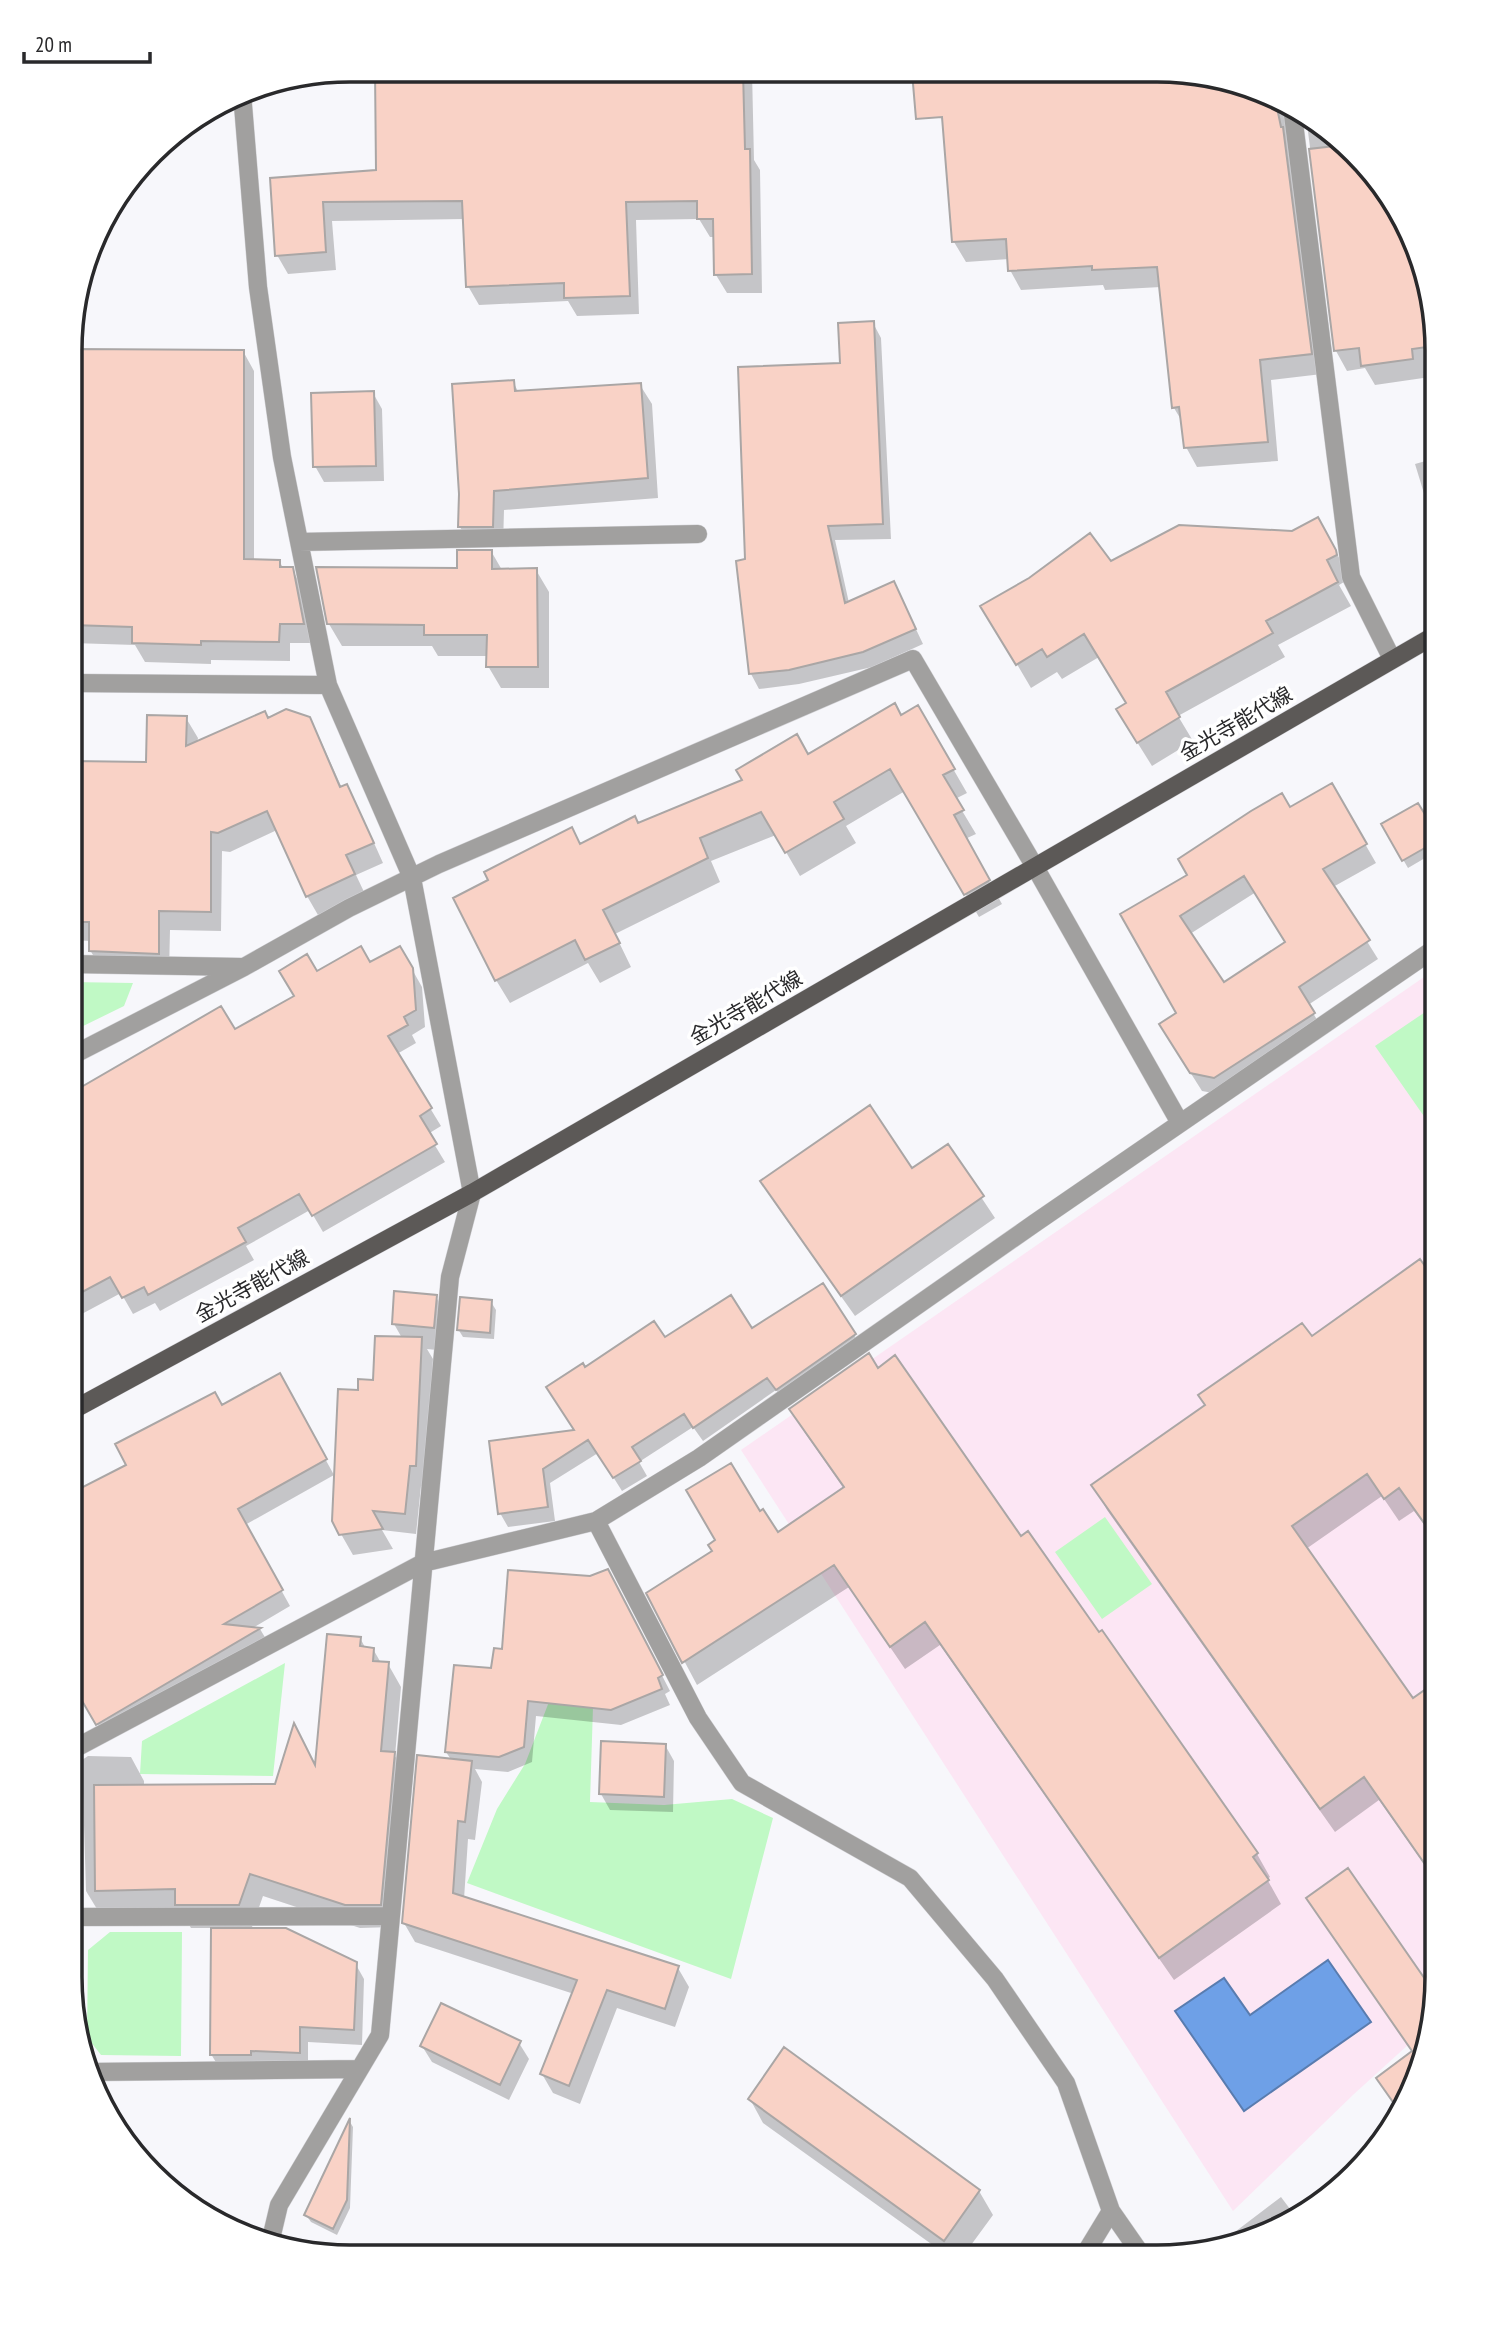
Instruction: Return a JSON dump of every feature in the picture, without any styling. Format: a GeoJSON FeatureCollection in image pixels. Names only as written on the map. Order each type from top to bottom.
{"type":"FeatureCollection","features":[{"type":"Feature","properties":{"kind":"main road","name":"金光寺能代線"},"geometry":{"type":"LineString","coordinates":[[82,1405],[472,1193],[1425,641]]}},
{"type":"Feature","properties":{"kind":"street"},"geometry":{"type":"LineString","coordinates":[[243,105],[258,287],[282,457],[328,685],[412,878],[472,1193],[450,1278],[380,2035],[279,2204],[272,2233]]}},
{"type":"Feature","properties":{"kind":"street"},"geometry":{"type":"LineString","coordinates":[[1294,120],[1351,577],[1392,659]]}},
{"type":"Feature","properties":{"kind":"street"},"geometry":{"type":"LineString","coordinates":[[299,542],[698,534]]}},
{"type":"Feature","properties":{"kind":"street"},"geometry":{"type":"LineString","coordinates":[[82,1050],[244,967],[349,908],[439,864],[913,659],[1035,867],[1180,1124]]}},
{"type":"Feature","properties":{"kind":"street"},"geometry":{"type":"LineString","coordinates":[[82,683],[328,685]]}},
{"type":"Feature","properties":{"kind":"street"},"geometry":{"type":"LineString","coordinates":[[82,1745],[423,1563],[596,1521],[699,1458],[1425,955]]}},
{"type":"Feature","properties":{"kind":"street"},"geometry":{"type":"LineString","coordinates":[[82,964],[244,967]]}},
{"type":"Feature","properties":{"kind":"street"},"geometry":{"type":"LineString","coordinates":[[596,1521],[698,1718],[742,1783],[910,1878],[995,1979],[1066,2083],[1111,2211],[1135,2245]]}},
{"type":"Feature","properties":{"kind":"street"},"geometry":{"type":"LineString","coordinates":[[82,1917],[390,1916]]}},
{"type":"Feature","properties":{"kind":"street"},"geometry":{"type":"LineString","coordinates":[[100,2072],[359,2070]]}},
{"type":"Feature","properties":{"kind":"street"},"geometry":{"type":"LineString","coordinates":[[1090,2245],[1111,2211]]}},
{"type":"Feature","properties":{"kind":"shaded area"},"geometry":{"type":"Polygon","coordinates":[[[1425,976],[1425,1976],[1420,2029],[1419,2035],[1233,2211],[741,1450],[1425,976]]]}},
{"type":"Feature","properties":{"kind":"green space"},"geometry":{"type":"Polygon","coordinates":[[[82,982],[133,983],[124,1006],[82,1027],[82,982]]]}},
{"type":"Feature","properties":{"kind":"green space"},"geometry":{"type":"Polygon","coordinates":[[[1425,1012],[1425,1118],[1375,1046],[1425,1012]]]}},
{"type":"Feature","properties":{"kind":"green space"},"geometry":{"type":"Polygon","coordinates":[[[1105,1517],[1152,1584],[1102,1619],[1055,1552],[1105,1517]]]}},
{"type":"Feature","properties":{"kind":"green space"},"geometry":{"type":"Polygon","coordinates":[[[285,1663],[273,1776],[140,1774],[142,1741],[285,1663]]]}},
{"type":"Feature","properties":{"kind":"green space"},"geometry":{"type":"Polygon","coordinates":[[[557,1681],[593,1707],[590,1802],[664,1805],[732,1799],[773,1818],[731,1979],[467,1883],[497,1809],[525,1764],[557,1681]]]}},
{"type":"Feature","properties":{"kind":"green space"},"geometry":{"type":"Polygon","coordinates":[[[110,1932],[182,1932],[181,2056],[101,2055],[90,2040],[87,2029],[88,1950],[110,1932]]]}},
{"type":"Feature","properties":{"kind":"water"},"geometry":{"type":"Polygon","coordinates":[[[1328,1960],[1371,2022],[1244,2111],[1175,2011],[1224,1978],[1250,2015],[1328,1960]]]}},
{"type":"Feature","properties":{"kind":"building"},"geometry":{"type":"Polygon","coordinates":[[[375,82],[743,82],[745,149],[750,149],[752,274],[714,275],[713,219],[697,219],[697,201],[626,202],[630,296],[564,298],[564,283],[466,287],[462,201],[323,202],[326,252],[275,256],[270,178],[376,170],[375,82]]]}},
{"type":"Feature","properties":{"kind":"building"},"geometry":{"type":"Polygon","coordinates":[[[913,82],[1174,83],[1226,91],[1278,111],[1283,127],[1312,354],[1260,360],[1268,442],[1184,448],[1179,407],[1172,408],[1157,267],[1092,270],[1092,266],[1008,271],[1006,239],[952,242],[942,117],[916,119],[913,82]]]}},
{"type":"Feature","properties":{"kind":"building"},"geometry":{"type":"Polygon","coordinates":[[[1330,147],[1346,161],[1369,187],[1397,232],[1411,264],[1420,298],[1425,347],[1412,349],[1413,359],[1361,366],[1359,348],[1334,351],[1309,149],[1330,147]]]}},
{"type":"Feature","properties":{"kind":"building"},"geometry":{"type":"Polygon","coordinates":[[[874,321],[883,524],[828,526],[845,603],[894,581],[916,629],[863,652],[789,670],[749,674],[736,561],[745,559],[738,367],[840,363],[838,323],[874,321]]]}},
{"type":"Feature","properties":{"kind":"building"},"geometry":{"type":"Polygon","coordinates":[[[82,349],[244,350],[244,559],[280,560],[280,567],[293,567],[304,624],[280,624],[279,642],[201,641],[201,645],[132,643],[132,627],[82,625],[82,349]]]}},
{"type":"Feature","properties":{"kind":"building"},"geometry":{"type":"Polygon","coordinates":[[[514,380],[515,391],[641,383],[648,478],[494,491],[493,527],[458,527],[459,494],[452,384],[514,380]]]}},
{"type":"Feature","properties":{"kind":"building"},"geometry":{"type":"Polygon","coordinates":[[[374,391],[376,466],[313,467],[311,393],[374,391]]]}},
{"type":"Feature","properties":{"kind":"building"},"geometry":{"type":"Polygon","coordinates":[[[1318,517],[1336,550],[1337,555],[1327,560],[1338,582],[1266,621],[1273,633],[1166,692],[1180,717],[1137,743],[1116,709],[1126,703],[1084,634],[1047,657],[1042,649],[1016,665],[980,606],[1029,578],[1090,533],[1111,561],[1179,525],[1292,531],[1318,517]]]}},
{"type":"Feature","properties":{"kind":"building"},"geometry":{"type":"Polygon","coordinates":[[[457,550],[492,550],[492,569],[537,568],[538,667],[486,667],[487,635],[424,635],[424,625],[327,624],[316,567],[457,568],[457,550]]]}},
{"type":"Feature","properties":{"kind":"building"},"geometry":{"type":"Polygon","coordinates":[[[895,703],[901,715],[918,705],[955,769],[943,775],[964,810],[954,815],[990,880],[964,895],[890,769],[834,802],[844,819],[785,853],[761,812],[700,838],[708,858],[603,910],[620,943],[585,960],[575,940],[495,981],[453,898],[488,880],[484,872],[572,827],[580,844],[635,816],[638,823],[742,780],[736,770],[797,734],[808,754],[895,703]]]}},
{"type":"Feature","properties":{"kind":"building"},"geometry":{"type":"Polygon","coordinates":[[[286,709],[310,717],[340,787],[347,784],[374,843],[346,855],[355,874],[306,897],[267,811],[218,833],[211,832],[211,912],[159,911],[159,954],[89,951],[89,922],[82,922],[82,761],[146,762],[147,715],[187,716],[186,746],[265,711],[268,718],[286,709]]]}},
{"type":"Feature","properties":{"kind":"building"},"geometry":{"type":"Polygon","coordinates":[[[1332,783],[1367,844],[1323,869],[1370,940],[1299,987],[1315,1013],[1214,1078],[1190,1073],[1159,1024],[1176,1013],[1120,914],[1187,875],[1178,859],[1251,811],[1282,793],[1290,807],[1332,783]],[[1244,876],[1180,916],[1224,982],[1285,942],[1244,876]]]}},
{"type":"Feature","properties":{"kind":"building"},"geometry":{"type":"Polygon","coordinates":[[[1418,803],[1425,814],[1425,848],[1402,861],[1381,824],[1418,803]]]}},
{"type":"Feature","properties":{"kind":"building"},"geometry":{"type":"Polygon","coordinates":[[[361,946],[370,962],[400,946],[413,968],[416,1010],[404,1017],[408,1025],[388,1036],[432,1108],[420,1116],[437,1144],[312,1216],[299,1194],[238,1228],[246,1242],[148,1295],[144,1287],[122,1298],[110,1277],[82,1292],[82,1087],[221,1006],[235,1029],[294,996],[279,971],[307,954],[317,971],[361,946]]]}},
{"type":"Feature","properties":{"kind":"building"},"geometry":{"type":"Polygon","coordinates":[[[870,1105],[912,1168],[948,1144],[984,1196],[841,1296],[760,1181],[870,1105]]]}},
{"type":"Feature","properties":{"kind":"building"},"geometry":{"type":"Polygon","coordinates":[[[1420,1259],[1425,1266],[1425,1524],[1399,1488],[1384,1499],[1367,1474],[1292,1526],[1413,1698],[1425,1690],[1425,1864],[1364,1777],[1320,1809],[1091,1485],[1205,1405],[1198,1395],[1302,1323],[1312,1336],[1420,1259]]]}},
{"type":"Feature","properties":{"kind":"building"},"geometry":{"type":"Polygon","coordinates":[[[823,1283],[856,1334],[776,1390],[767,1378],[693,1428],[684,1414],[632,1447],[641,1461],[613,1478],[588,1440],[543,1469],[548,1507],[498,1514],[489,1441],[574,1430],[546,1387],[583,1363],[585,1367],[654,1321],[665,1337],[731,1295],[752,1328],[823,1283]]]}},
{"type":"Feature","properties":{"kind":"building"},"geometry":{"type":"Polygon","coordinates":[[[394,1291],[437,1295],[434,1328],[392,1324],[394,1291]]]}},
{"type":"Feature","properties":{"kind":"building"},"geometry":{"type":"Polygon","coordinates":[[[460,1297],[492,1300],[490,1333],[457,1330],[460,1297]]]}},
{"type":"Feature","properties":{"kind":"building"},"geometry":{"type":"Polygon","coordinates":[[[375,1336],[422,1337],[416,1466],[410,1466],[405,1514],[373,1511],[383,1529],[339,1535],[332,1521],[338,1389],[358,1390],[358,1379],[373,1380],[375,1336]]]}},
{"type":"Feature","properties":{"kind":"building"},"geometry":{"type":"Polygon","coordinates":[[[869,1353],[878,1368],[895,1355],[1021,1536],[1028,1531],[1099,1632],[1102,1630],[1258,1853],[1253,1857],[1269,1880],[1159,1958],[925,1622],[890,1647],[834,1565],[682,1663],[646,1593],[712,1551],[708,1545],[715,1540],[686,1490],[731,1463],[760,1511],[763,1509],[778,1532],[844,1487],[789,1409],[869,1353]]]}},
{"type":"Feature","properties":{"kind":"building"},"geometry":{"type":"Polygon","coordinates":[[[280,1373],[327,1459],[238,1509],[283,1590],[224,1624],[261,1628],[96,1725],[82,1701],[82,1487],[126,1465],[115,1444],[215,1392],[222,1405],[280,1373]]]}},
{"type":"Feature","properties":{"kind":"building"},"geometry":{"type":"Polygon","coordinates":[[[608,1569],[663,1675],[658,1678],[662,1689],[611,1710],[528,1701],[524,1747],[499,1757],[445,1752],[454,1665],[491,1668],[494,1648],[502,1649],[508,1570],[590,1576],[608,1569]]]}},
{"type":"Feature","properties":{"kind":"building"},"geometry":{"type":"Polygon","coordinates":[[[327,1634],[361,1637],[360,1646],[374,1648],[373,1661],[389,1662],[381,1751],[395,1752],[381,1905],[345,1905],[250,1874],[239,1905],[175,1905],[175,1889],[95,1891],[94,1785],[275,1784],[294,1723],[315,1765],[327,1634]]]}},
{"type":"Feature","properties":{"kind":"building"},"geometry":{"type":"Polygon","coordinates":[[[601,1741],[666,1744],[664,1797],[599,1794],[601,1741]]]}},
{"type":"Feature","properties":{"kind":"building"},"geometry":{"type":"Polygon","coordinates":[[[417,1755],[472,1761],[465,1822],[458,1821],[453,1893],[679,1966],[665,2009],[607,1990],[569,2086],[540,2074],[577,1980],[402,1923],[417,1755]]]}},
{"type":"Feature","properties":{"kind":"building"},"geometry":{"type":"Polygon","coordinates":[[[1348,1868],[1425,1979],[1416,2046],[1393,2102],[1376,2078],[1412,2051],[1306,1898],[1348,1868]]]}},
{"type":"Feature","properties":{"kind":"building"},"geometry":{"type":"Polygon","coordinates":[[[211,1928],[286,1928],[357,1962],[354,2030],[300,2027],[300,2053],[251,2051],[251,2055],[210,2055],[211,1928]]]}},
{"type":"Feature","properties":{"kind":"building"},"geometry":{"type":"Polygon","coordinates":[[[441,2003],[521,2041],[500,2085],[420,2046],[441,2003]]]}},
{"type":"Feature","properties":{"kind":"building"},"geometry":{"type":"Polygon","coordinates":[[[784,2047],[980,2190],[944,2241],[748,2099],[784,2047]]]}},
{"type":"Feature","properties":{"kind":"building"},"geometry":{"type":"Polygon","coordinates":[[[350,2118],[347,2200],[333,2229],[304,2215],[350,2118]]]}}]}
